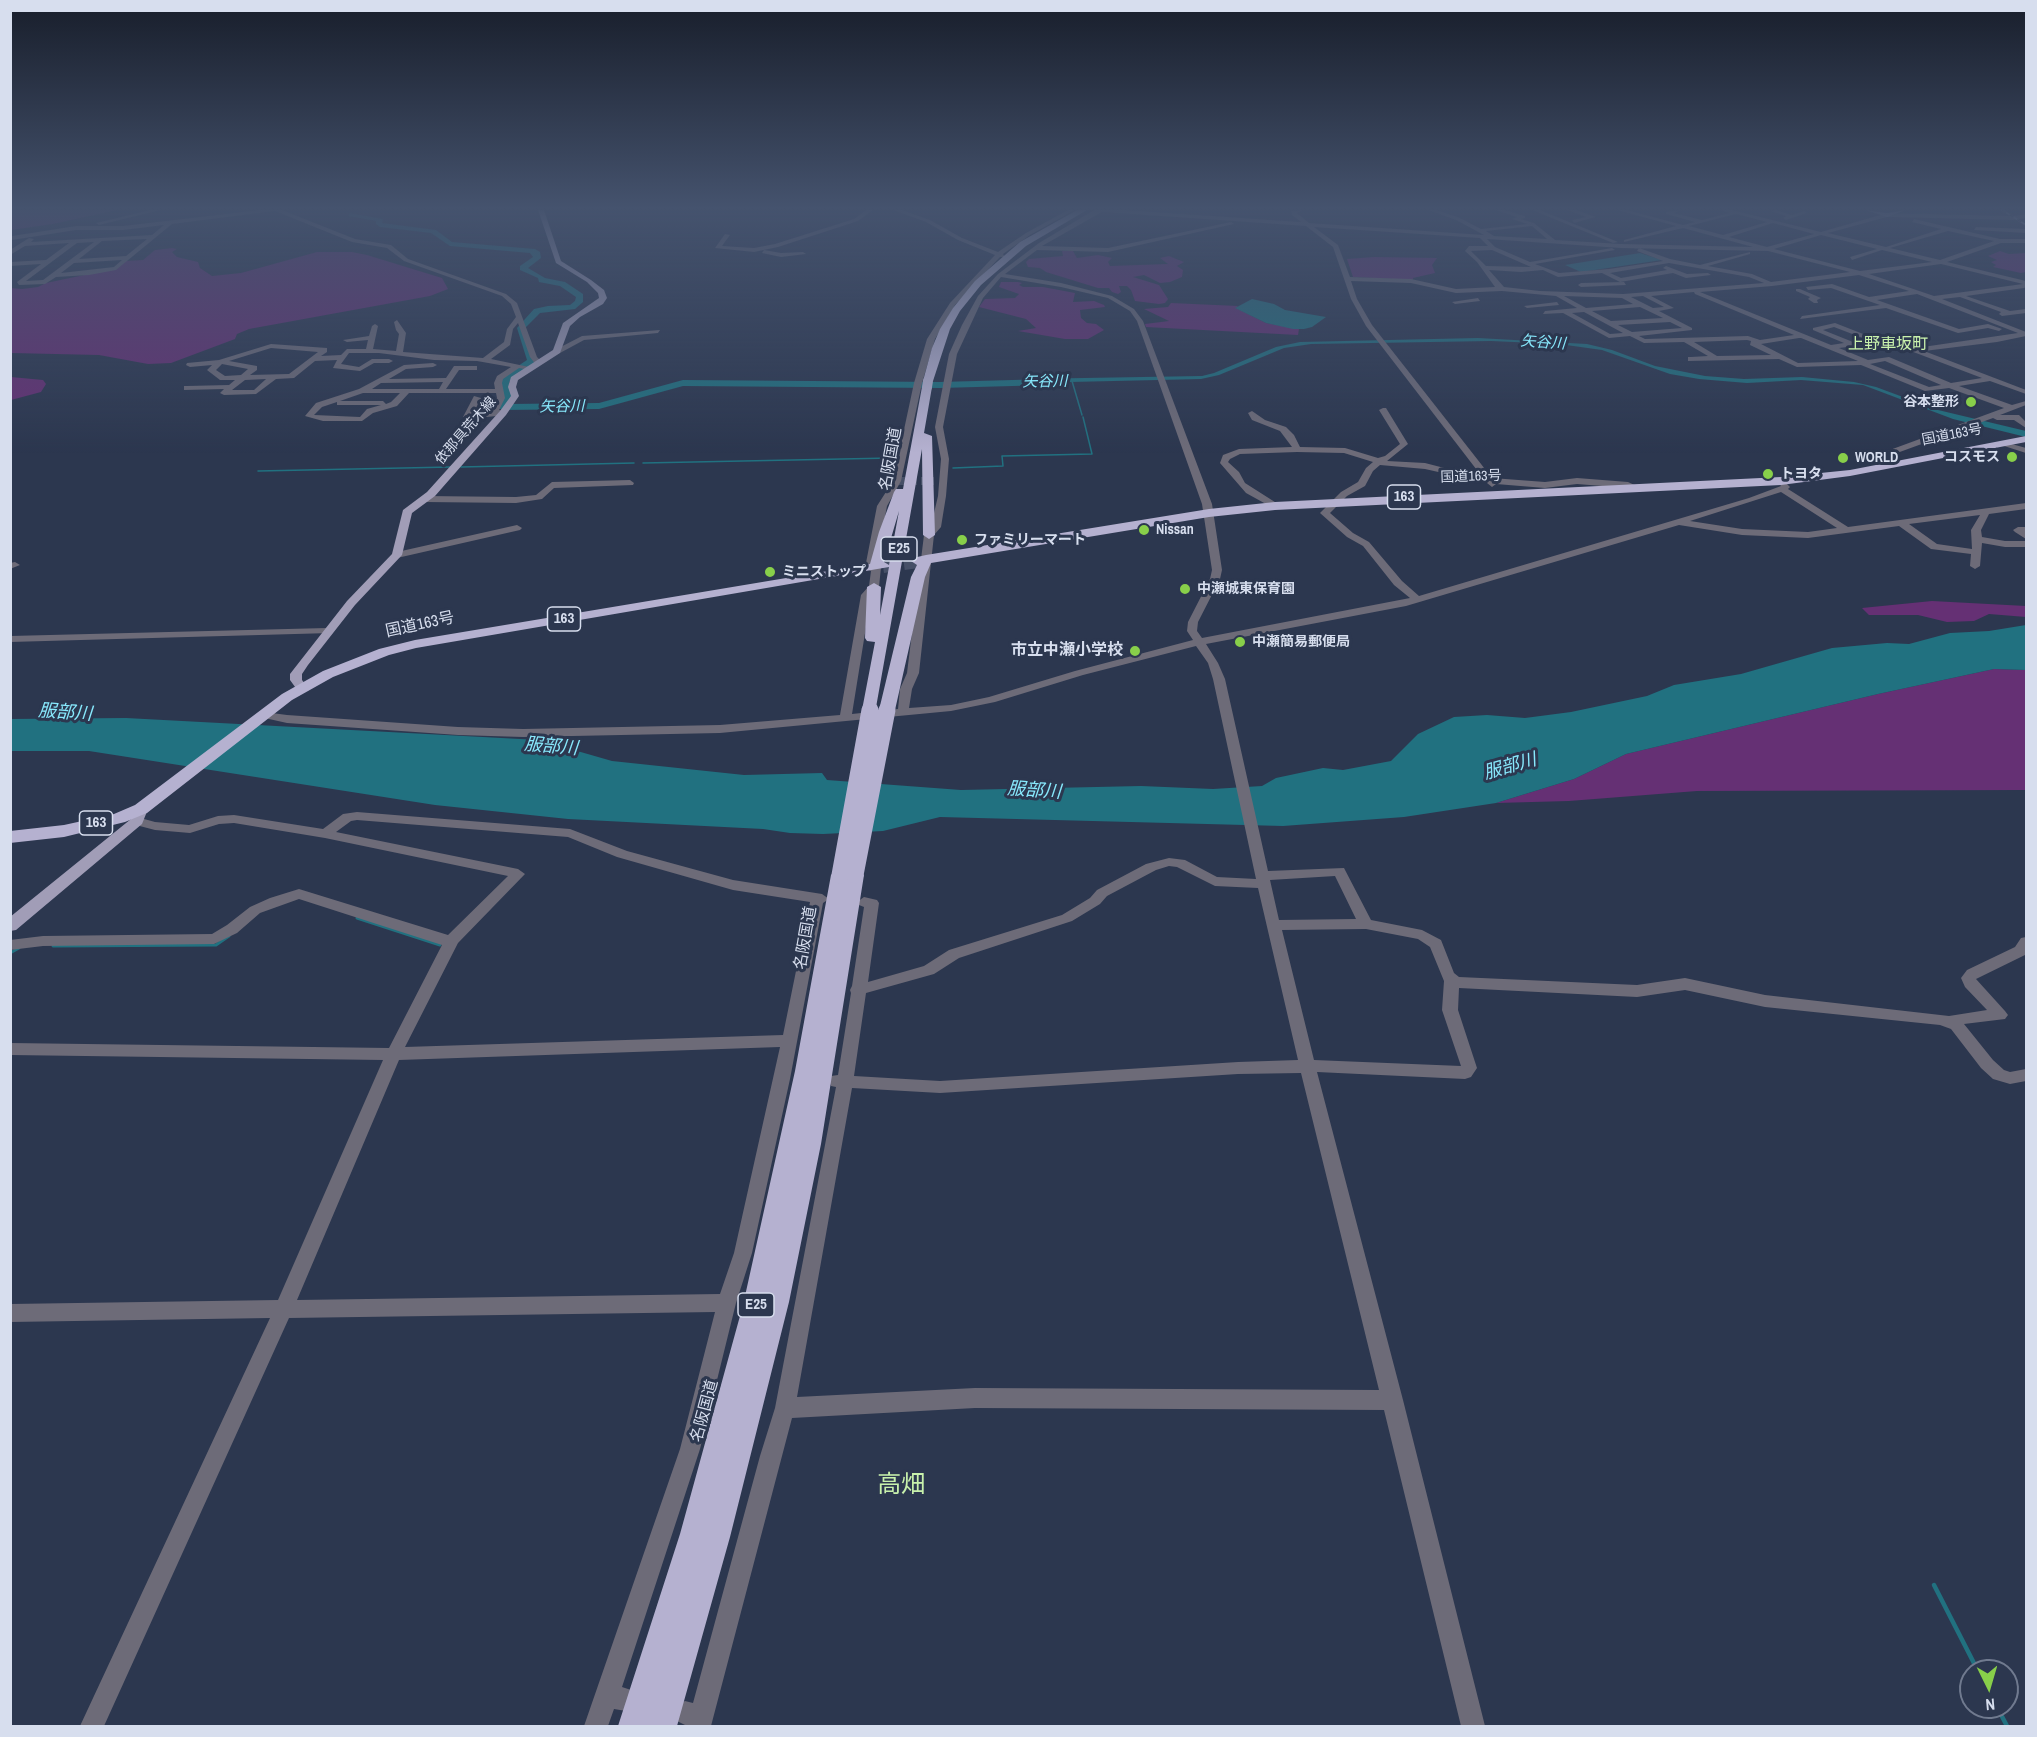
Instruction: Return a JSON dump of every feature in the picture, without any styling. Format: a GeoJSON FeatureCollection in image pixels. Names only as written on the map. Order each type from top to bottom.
{"type":"FeatureCollection","features":[{"type":"Feature","properties":{"kind":"highway","name":"名阪国道"},"geometry":{"type":"LineString","coordinates":[[882,709],[930,384],[952,330],[978,291]]}},
{"type":"Feature","properties":{"kind":"highway"},"geometry":{"type":"LineString","coordinates":[[923,431],[929,535]]}},
{"type":"Feature","properties":{"kind":"highway"},"geometry":{"type":"LineString","coordinates":[[877,567],[879,550],[923,431]]}},
{"type":"Feature","properties":{"kind":"highway","name":"国道163号"},"geometry":{"type":"LineString","coordinates":[[922,560],[1209,513],[1275,506],[1336,501],[1637,488],[1781,485],[2004,443],[2026,443]]}},
{"type":"Feature","properties":{"kind":"highway"},"geometry":{"type":"LineString","coordinates":[[847,875],[864,840],[882,709],[922,560]]}},
{"type":"Feature","properties":{"kind":"highway","name":"国道163号"},"geometry":{"type":"LineString","coordinates":[[10,837],[64,831],[139,815],[172,785],[262,716],[302,688],[354,662],[415,644],[877,567]]}},
{"type":"Feature","properties":{"kind":"highway"},"geometry":{"type":"LineString","coordinates":[[874,587],[882,709]]}},
{"type":"Feature","properties":{"kind":"highway","name":"名阪国道"},"geometry":{"type":"LineString","coordinates":[[634,1726],[694,1534],[756,1305],[847,875]]}},
{"type":"Feature","properties":{"kind":"highway","name":"E25"},"geometry":{"type":"LineString","coordinates":[[661,1726],[747,1420],[783,1271],[810,1144],[847,875]]}},
{"type":"Feature","properties":{"kind":"main road"},"geometry":{"type":"LineString","coordinates":[[557,351],[566,325],[577,315],[600,302],[603,298],[600,291]]}},
{"type":"Feature","properties":{"kind":"main road","name":"依那具荒木線"},"geometry":{"type":"LineString","coordinates":[[302,688],[296,680],[296,674],[327,631],[397,555],[407,512],[425,499],[515,396],[511,383],[522,367],[539,363],[557,351]]}},
{"type":"Feature","properties":{"kind":"main road"},"geometry":{"type":"LineString","coordinates":[[10,926],[139,815]]}},
{"type":"Feature","properties":{"kind":"street"},"geometry":{"type":"LineString","coordinates":[[497,291],[514,303],[534,357],[539,363]]}},
{"type":"Feature","properties":{"kind":"street"},"geometry":{"type":"LineString","coordinates":[[922,560],[929,535],[936,527],[942,496],[938,481],[945,459],[930,384],[931,339],[952,304],[965,291]]}},
{"type":"Feature","properties":{"kind":"street"},"geometry":{"type":"LineString","coordinates":[[845,719],[866,595],[874,587],[882,506],[897,481],[930,384],[953,354],[968,317],[985,291]]}},
{"type":"Feature","properties":{"kind":"street"},"geometry":{"type":"LineString","coordinates":[[1086,291],[1110,297],[1125,305],[1140,321],[1209,513],[1217,570],[1215,579],[1193,622],[1192,631],[1217,671],[1273,925],[1473,1726]]}},
{"type":"Feature","properties":{"kind":"street"},"geometry":{"type":"LineString","coordinates":[[1352,291],[1358,308],[1380,342],[1501,494]]}},
{"type":"Feature","properties":{"kind":"street"},"geometry":{"type":"LineString","coordinates":[[1522,291],[1623,296],[1678,291]]}},
{"type":"Feature","properties":{"kind":"street"},"geometry":{"type":"LineString","coordinates":[[1587,291],[1590,295]]}},
{"type":"Feature","properties":{"kind":"street"},"geometry":{"type":"LineString","coordinates":[[1693,291],[1928,389],[1990,379]]}},
{"type":"Feature","properties":{"kind":"street"},"geometry":{"type":"LineString","coordinates":[[1737,295],[1776,291]]}},
{"type":"Feature","properties":{"kind":"street"},"geometry":{"type":"LineString","coordinates":[[1801,291],[1818,298],[1811,299],[1816,302]]}},
{"type":"Feature","properties":{"kind":"street"},"geometry":{"type":"LineString","coordinates":[[1845,291],[1958,331],[1988,326],[2024,335]]}},
{"type":"Feature","properties":{"kind":"street"},"geometry":{"type":"LineString","coordinates":[[1916,291],[2024,335]]}},
{"type":"Feature","properties":{"kind":"street"},"geometry":{"type":"LineString","coordinates":[[1934,298],[1985,291]]}},
{"type":"Feature","properties":{"kind":"street"},"geometry":{"type":"LineString","coordinates":[[1866,299],[1919,292]]}},
{"type":"Feature","properties":{"kind":"street"},"geometry":{"type":"LineString","coordinates":[[1504,298],[1540,293]]}},
{"type":"Feature","properties":{"kind":"street"},"geometry":{"type":"LineString","coordinates":[[1555,294],[1644,341],[1748,338],[1757,341],[1802,336]]}},
{"type":"Feature","properties":{"kind":"street"},"geometry":{"type":"LineString","coordinates":[[1643,294],[1671,308],[1652,310]]}},
{"type":"Feature","properties":{"kind":"street"},"geometry":{"type":"LineString","coordinates":[[1959,295],[2009,313]]}},
{"type":"Feature","properties":{"kind":"street"},"geometry":{"type":"LineString","coordinates":[[1564,311],[1609,336],[1690,329],[1623,296]]}},
{"type":"Feature","properties":{"kind":"street"},"geometry":{"type":"LineString","coordinates":[[1892,296],[1912,306],[1922,307]]}},
{"type":"Feature","properties":{"kind":"street"},"geometry":{"type":"LineString","coordinates":[[1714,298],[1725,297]]}},
{"type":"Feature","properties":{"kind":"street"},"geometry":{"type":"LineString","coordinates":[[1455,302],[1484,299]]}},
{"type":"Feature","properties":{"kind":"street"},"geometry":{"type":"LineString","coordinates":[[1527,306],[1571,302]]}},
{"type":"Feature","properties":{"kind":"street"},"geometry":{"type":"LineString","coordinates":[[1545,313],[1640,305]]}},
{"type":"Feature","properties":{"kind":"street"},"geometry":{"type":"LineString","coordinates":[[1802,318],[1886,306]]}},
{"type":"Feature","properties":{"kind":"street"},"geometry":{"type":"LineString","coordinates":[[1609,307],[1635,322]]}},
{"type":"Feature","properties":{"kind":"street"},"geometry":{"type":"LineString","coordinates":[[1982,317],[2026,311]]}},
{"type":"Feature","properties":{"kind":"street"},"geometry":{"type":"LineString","coordinates":[[1587,325],[1671,320]]}},
{"type":"Feature","properties":{"kind":"street"},"geometry":{"type":"LineString","coordinates":[[381,370],[401,354],[402,334],[397,322]]}},
{"type":"Feature","properties":{"kind":"street"},"geometry":{"type":"LineString","coordinates":[[485,360],[507,343],[510,329],[522,323]]}},
{"type":"Feature","properties":{"kind":"street"},"geometry":{"type":"LineString","coordinates":[[369,351],[375,326]]}},
{"type":"Feature","properties":{"kind":"street"},"geometry":{"type":"LineString","coordinates":[[1852,344],[1815,329],[1835,326],[1874,340]]}},
{"type":"Feature","properties":{"kind":"street"},"geometry":{"type":"LineString","coordinates":[[557,351],[582,338],[658,331]]}},
{"type":"Feature","properties":{"kind":"street"},"geometry":{"type":"LineString","coordinates":[[390,336],[402,334]]}},
{"type":"Feature","properties":{"kind":"street"},"geometry":{"type":"LineString","coordinates":[[1915,350],[2024,335]]}},
{"type":"Feature","properties":{"kind":"street"},"geometry":{"type":"LineString","coordinates":[[347,340],[372,338]]}},
{"type":"Feature","properties":{"kind":"street"},"geometry":{"type":"LineString","coordinates":[[1686,340],[1716,358]]}},
{"type":"Feature","properties":{"kind":"street"},"geometry":{"type":"LineString","coordinates":[[1830,347],[1888,340],[2026,392]]}},
{"type":"Feature","properties":{"kind":"street"},"geometry":{"type":"LineString","coordinates":[[1757,341],[1753,343],[1797,365],[1886,359],[1988,401],[2012,408]]}},
{"type":"Feature","properties":{"kind":"street"},"geometry":{"type":"LineString","coordinates":[[190,365],[220,362],[271,346],[345,354]]}},
{"type":"Feature","properties":{"kind":"street"},"geometry":{"type":"LineString","coordinates":[[202,387],[223,378],[291,376],[324,350]]}},
{"type":"Feature","properties":{"kind":"street"},"geometry":{"type":"LineString","coordinates":[[1705,351],[1736,350],[1755,361],[1790,362]]}},
{"type":"Feature","properties":{"kind":"street"},"geometry":{"type":"LineString","coordinates":[[293,360],[311,360],[369,351],[485,360],[522,367]]}},
{"type":"Feature","properties":{"kind":"street"},"geometry":{"type":"LineString","coordinates":[[327,372],[336,366],[345,354]]}},
{"type":"Feature","properties":{"kind":"street"},"geometry":{"type":"LineString","coordinates":[[1691,359],[1781,357]]}},
{"type":"Feature","properties":{"kind":"street"},"geometry":{"type":"LineString","coordinates":[[1700,359],[1708,366]]}},
{"type":"Feature","properties":{"kind":"street"},"geometry":{"type":"LineString","coordinates":[[360,369],[372,361],[392,361]]}},
{"type":"Feature","properties":{"kind":"street"},"geometry":{"type":"LineString","coordinates":[[220,362],[254,368],[224,393]]}},
{"type":"Feature","properties":{"kind":"street"},"geometry":{"type":"LineString","coordinates":[[220,362],[211,370],[223,378]]}},
{"type":"Feature","properties":{"kind":"street"},"geometry":{"type":"LineString","coordinates":[[336,366],[371,371]]}},
{"type":"Feature","properties":{"kind":"street"},"geometry":{"type":"LineString","coordinates":[[314,411],[328,403],[362,392],[408,366],[450,381],[466,391],[500,394]]}},
{"type":"Feature","properties":{"kind":"street"},"geometry":{"type":"LineString","coordinates":[[314,411],[367,413],[480,368],[522,367]]}},
{"type":"Feature","properties":{"kind":"street"},"geometry":{"type":"LineString","coordinates":[[503,411],[494,411],[500,394],[498,383],[500,378],[522,367]]}},
{"type":"Feature","properties":{"kind":"street"},"geometry":{"type":"LineString","coordinates":[[466,391],[480,368]]}},
{"type":"Feature","properties":{"kind":"street"},"geometry":{"type":"LineString","coordinates":[[250,371],[299,370]]}},
{"type":"Feature","properties":{"kind":"street"},"geometry":{"type":"LineString","coordinates":[[388,376],[422,370],[450,381],[477,399],[500,394]]}},
{"type":"Feature","properties":{"kind":"street"},"geometry":{"type":"LineString","coordinates":[[209,396],[256,392],[273,377]]}},
{"type":"Feature","properties":{"kind":"street"},"geometry":{"type":"LineString","coordinates":[[376,383],[450,381]]}},
{"type":"Feature","properties":{"kind":"street"},"geometry":{"type":"LineString","coordinates":[[187,388],[232,387]]}},
{"type":"Feature","properties":{"kind":"street"},"geometry":{"type":"LineString","coordinates":[[362,392],[400,398]]}},
{"type":"Feature","properties":{"kind":"street"},"geometry":{"type":"LineString","coordinates":[[344,397],[400,398]]}},
{"type":"Feature","properties":{"kind":"street"},"geometry":{"type":"LineString","coordinates":[[328,403],[400,398]]}},
{"type":"Feature","properties":{"kind":"street"},"geometry":{"type":"LineString","coordinates":[[477,399],[467,417],[503,411]]}},
{"type":"Feature","properties":{"kind":"street"},"geometry":{"type":"LineString","coordinates":[[1893,464],[1882,459],[1882,456],[2026,403]]}},
{"type":"Feature","properties":{"kind":"street"},"geometry":{"type":"LineString","coordinates":[[314,411],[377,408]]}},
{"type":"Feature","properties":{"kind":"street"},"geometry":{"type":"LineString","coordinates":[[1383,410],[1404,444],[1389,458],[1379,461],[1369,470],[1360,487],[1349,491],[1325,513],[1350,535],[1366,544],[1398,583],[1417,599]]}},
{"type":"Feature","properties":{"kind":"street"},"geometry":{"type":"LineString","coordinates":[[1252,412],[1255,418],[1262,422],[1283,429],[1292,437],[1297,449]]}},
{"type":"Feature","properties":{"kind":"street"},"geometry":{"type":"LineString","coordinates":[[1984,419],[2016,417],[2026,426]]}},
{"type":"Feature","properties":{"kind":"street"},"geometry":{"type":"LineString","coordinates":[[1275,506],[1249,491],[1224,464],[1223,460],[1239,452],[1297,449],[1354,452],[1394,465],[1433,468],[1464,478],[1490,482],[1545,485],[1577,481],[1628,485],[1637,488]]}},
{"type":"Feature","properties":{"kind":"street"},"geometry":{"type":"LineString","coordinates":[[425,499],[522,500],[538,497],[552,485],[630,483]]}},
{"type":"Feature","properties":{"kind":"street"},"geometry":{"type":"LineString","coordinates":[[262,716],[523,733],[720,729],[845,719],[882,709],[951,708],[991,700],[1079,674],[1199,643],[1262,629],[1373,611],[1678,522],[1781,485],[1846,530]]}},
{"type":"Feature","properties":{"kind":"street"},"geometry":{"type":"LineString","coordinates":[[1678,522],[1742,532],[1787,535],[1902,524],[2026,506]]}},
{"type":"Feature","properties":{"kind":"street"},"geometry":{"type":"LineString","coordinates":[[1975,567],[1978,539],[1976,530],[1984,514],[1981,512]]}},
{"type":"Feature","properties":{"kind":"street"},"geometry":{"type":"LineString","coordinates":[[1902,524],[1934,547],[1976,552]]}},
{"type":"Feature","properties":{"kind":"street"},"geometry":{"type":"LineString","coordinates":[[397,555],[517,528]]}},
{"type":"Feature","properties":{"kind":"street"},"geometry":{"type":"LineString","coordinates":[[2026,530],[2018,530],[2026,536]]}},
{"type":"Feature","properties":{"kind":"street"},"geometry":{"type":"LineString","coordinates":[[1978,539],[2005,544],[2026,544]]}},
{"type":"Feature","properties":{"kind":"street"},"geometry":{"type":"LineString","coordinates":[[10,639],[327,631]]}},
{"type":"Feature","properties":{"kind":"street"},"geometry":{"type":"LineString","coordinates":[[92,1726],[283,1310],[394,1054],[452,940],[518,874],[325,834],[234,819],[218,820],[190,829],[155,826],[139,815]]}},
{"type":"Feature","properties":{"kind":"street"},"geometry":{"type":"LineString","coordinates":[[325,834],[348,817],[357,816],[570,833],[622,854],[733,885],[819,899],[789,1041],[786,1079],[743,1253],[727,1303],[690,1449],[617,1697],[596,1726]]}},
{"type":"Feature","properties":{"kind":"street"},"geometry":{"type":"LineString","coordinates":[[857,990],[929,970],[954,954],[1067,918],[1095,901],[1102,893],[1151,867],[1169,862],[1180,863],[1215,881],[1263,880],[1339,871],[1366,924]]}},
{"type":"Feature","properties":{"kind":"street"},"geometry":{"type":"LineString","coordinates":[[10,945],[43,941],[214,939],[232,929],[255,910],[299,894],[444,940],[452,940]]}},
{"type":"Feature","properties":{"kind":"street"},"geometry":{"type":"LineString","coordinates":[[695,1719],[785,1408],[872,903],[864,902]]}},
{"type":"Feature","properties":{"kind":"street"},"geometry":{"type":"LineString","coordinates":[[841,1081],[940,1087],[1238,1068],[1309,1067],[1465,1073],[1469,1068],[1450,1010],[1452,980],[1446,973],[1441,952],[1430,939],[1366,924],[1273,925]]}},
{"type":"Feature","properties":{"kind":"street"},"geometry":{"type":"LineString","coordinates":[[1452,980],[1637,991],[1684,984],[1697,985],[1765,1001],[1951,1021],[1956,1018],[2000,1015],[1968,978],[2020,951],[2026,942]]}},
{"type":"Feature","properties":{"kind":"street"},"geometry":{"type":"LineString","coordinates":[[1951,1021],[1994,1072],[2003,1077],[2026,1076]]}},
{"type":"Feature","properties":{"kind":"street"},"geometry":{"type":"LineString","coordinates":[[10,1049],[394,1054],[789,1041]]}},
{"type":"Feature","properties":{"kind":"street"},"geometry":{"type":"LineString","coordinates":[[10,1313],[727,1303]]}},
{"type":"Feature","properties":{"kind":"street"},"geometry":{"type":"LineString","coordinates":[[785,1408],[975,1398],[1393,1400]]}},
{"type":"Feature","properties":{"kind":"shaded area"},"geometry":{"type":"Polygon","coordinates":[[[10,291],[443,291],[430,296],[249,329],[237,334],[235,339],[171,363],[148,364],[99,355],[11,353],[10,291]]]}},
{"type":"Feature","properties":{"kind":"shaded area"},"geometry":{"type":"Polygon","coordinates":[[[1011,291],[1065,291],[1075,293],[1073,302],[1094,301],[1104,305],[1105,307],[1080,310],[1081,318],[1087,323],[1096,324],[1104,330],[1088,339],[1065,339],[1018,331],[1036,328],[1026,319],[979,307],[985,299],[1015,298],[1019,294],[1011,291]]]}},
{"type":"Feature","properties":{"kind":"shaded area"},"geometry":{"type":"Polygon","coordinates":[[[1131,291],[1163,291],[1168,299],[1165,303],[1159,304],[1135,301],[1131,291]]]}},
{"type":"Feature","properties":{"kind":"shaded area"},"geometry":{"type":"Polygon","coordinates":[[[1171,303],[1238,306],[1236,308],[1266,323],[1299,329],[1298,335],[1146,327],[1145,324],[1169,321],[1144,309],[1168,307],[1171,303]]]}},
{"type":"Feature","properties":{"kind":"shaded area"},"geometry":{"type":"Polygon","coordinates":[[[11,377],[43,380],[46,384],[41,392],[11,400],[11,377]]]}},
{"type":"Feature","properties":{"kind":"shaded area"},"geometry":{"type":"Polygon","coordinates":[[[1932,601],[2026,606],[2026,617],[1989,614],[1974,621],[1947,622],[1918,615],[1869,615],[1862,608],[1932,601]]]}},
{"type":"Feature","properties":{"kind":"shaded area"},"geometry":{"type":"Polygon","coordinates":[[[1994,669],[2026,670],[2026,790],[1697,791],[1569,801],[1496,803],[1574,779],[1626,754],[1994,669]]]}},
{"type":"Feature","properties":{"kind":"water"},"geometry":{"type":"Polygon","coordinates":[[[1252,299],[1274,304],[1285,310],[1326,317],[1312,327],[1304,329],[1266,323],[1235,308],[1252,299]]]}},
{"type":"Feature","properties":{"kind":"water"},"geometry":{"type":"Polygon","coordinates":[[[1478,338],[1587,344],[1612,350],[1655,366],[1705,376],[1744,379],[1802,377],[1854,382],[1876,387],[1938,410],[2026,431],[2026,437],[1953,419],[1863,385],[1801,380],[1747,383],[1699,379],[1670,374],[1602,350],[1559,344],[1491,341],[1311,344],[1284,348],[1219,375],[1201,379],[1026,383],[1025,379],[1202,376],[1276,347],[1300,342],[1478,338]]]}},
{"type":"Feature","properties":{"kind":"water","name":"服部川"},"geometry":{"type":"Polygon","coordinates":[[[2026,625],[2026,670],[1994,669],[1626,754],[1574,779],[1496,803],[1404,817],[1283,826],[940,817],[883,831],[790,833],[763,829],[568,819],[435,805],[89,751],[11,751],[10,719],[126,718],[539,740],[612,761],[744,775],[822,773],[827,780],[961,790],[1141,786],[1213,789],[1262,786],[1276,778],[1323,768],[1343,770],[1391,761],[1418,734],[1454,717],[1487,715],[1525,718],[1571,712],[1647,696],[1674,685],[1741,674],[1832,648],[1887,643],[1909,644],[1950,633],[1989,631],[2026,625]]]}},
{"type":"Feature","properties":{"kind":"waterway","name":"矢谷川"},"geometry":{"type":"LineString","coordinates":[[573,291],[580,296],[579,302],[572,307],[537,311],[521,328],[532,361],[509,376],[504,382],[508,398],[502,407],[599,406],[683,383],[940,385],[1049,382]]}},
{"type":"Feature","properties":{"kind":"waterway"},"geometry":{"type":"LineString","coordinates":[[1072,381],[1082,415]]}},
{"type":"Feature","properties":{"kind":"waterway"},"geometry":{"type":"LineString","coordinates":[[953,468],[1003,466],[1002,456],[1092,454],[1083,417]]}},
{"type":"Feature","properties":{"kind":"waterway"},"geometry":{"type":"LineString","coordinates":[[643,463],[892,458],[886,484]]}},
{"type":"Feature","properties":{"kind":"waterway"},"geometry":{"type":"LineString","coordinates":[[461,467],[634,463]]}},
{"type":"Feature","properties":{"kind":"waterway"},"geometry":{"type":"LineString","coordinates":[[258,471],[451,467]]}},
{"type":"Feature","properties":{"kind":"waterway"},"geometry":{"type":"LineString","coordinates":[[357,918],[440,945]]}},
{"type":"Feature","properties":{"kind":"waterway"},"geometry":{"type":"LineString","coordinates":[[53,946],[216,945],[229,936]]}},
{"type":"Feature","properties":{"kind":"waterway"},"geometry":{"type":"LineString","coordinates":[[10,953],[19,948]]}},
{"type":"Feature","properties":{"kind":"waterway"},"geometry":{"type":"LineString","coordinates":[[1934,1585],[1972,1659]]}},
{"type":"Feature","properties":{"kind":"waterway"},"geometry":{"type":"LineString","coordinates":[[2003,1719],[2007,1726]]}},
{"type":"Feature","properties":{"kind":"tunnel"},"geometry":{"type":"LineString","coordinates":[[897,481],[934,481]]}},
{"type":"Feature","properties":{"kind":"tunnel"},"geometry":{"type":"LineString","coordinates":[[883,566],[918,561]]}},
{"type":"Feature","properties":{"kind":"place","name":"谷本整形"},"geometry":{"type":"Point","coordinates":[1971,402]}},
{"type":"Feature","properties":{"kind":"place","name":"コスモス"},"geometry":{"type":"Point","coordinates":[2012,457]}},
{"type":"Feature","properties":{"kind":"place","name":"WORLD"},"geometry":{"type":"Point","coordinates":[1843,458]}},
{"type":"Feature","properties":{"kind":"place","name":"トヨタ"},"geometry":{"type":"Point","coordinates":[1768,474]}},
{"type":"Feature","properties":{"kind":"place","name":"Nissan"},"geometry":{"type":"Point","coordinates":[1144,530]}},
{"type":"Feature","properties":{"kind":"place","name":"ファミリーマート"},"geometry":{"type":"Point","coordinates":[962,540]}},
{"type":"Feature","properties":{"kind":"place","name":"ミニストップ"},"geometry":{"type":"Point","coordinates":[770,572]}},
{"type":"Feature","properties":{"kind":"place","name":"中瀬城東保育園"},"geometry":{"type":"Point","coordinates":[1185,589]}},
{"type":"Feature","properties":{"kind":"place","name":"中瀬簡易郵便局"},"geometry":{"type":"Point","coordinates":[1240,642]}},
{"type":"Feature","properties":{"kind":"place","name":"市立中瀬小学校"},"geometry":{"type":"Point","coordinates":[1135,651]}},
{"type":"Feature","properties":{"kind":"district","name":"上野車坂町"},"geometry":{"type":"Point","coordinates":[1888,345]}},
{"type":"Feature","properties":{"kind":"district","name":"高畑"},"geometry":{"type":"Point","coordinates":[901,1486]}}]}
